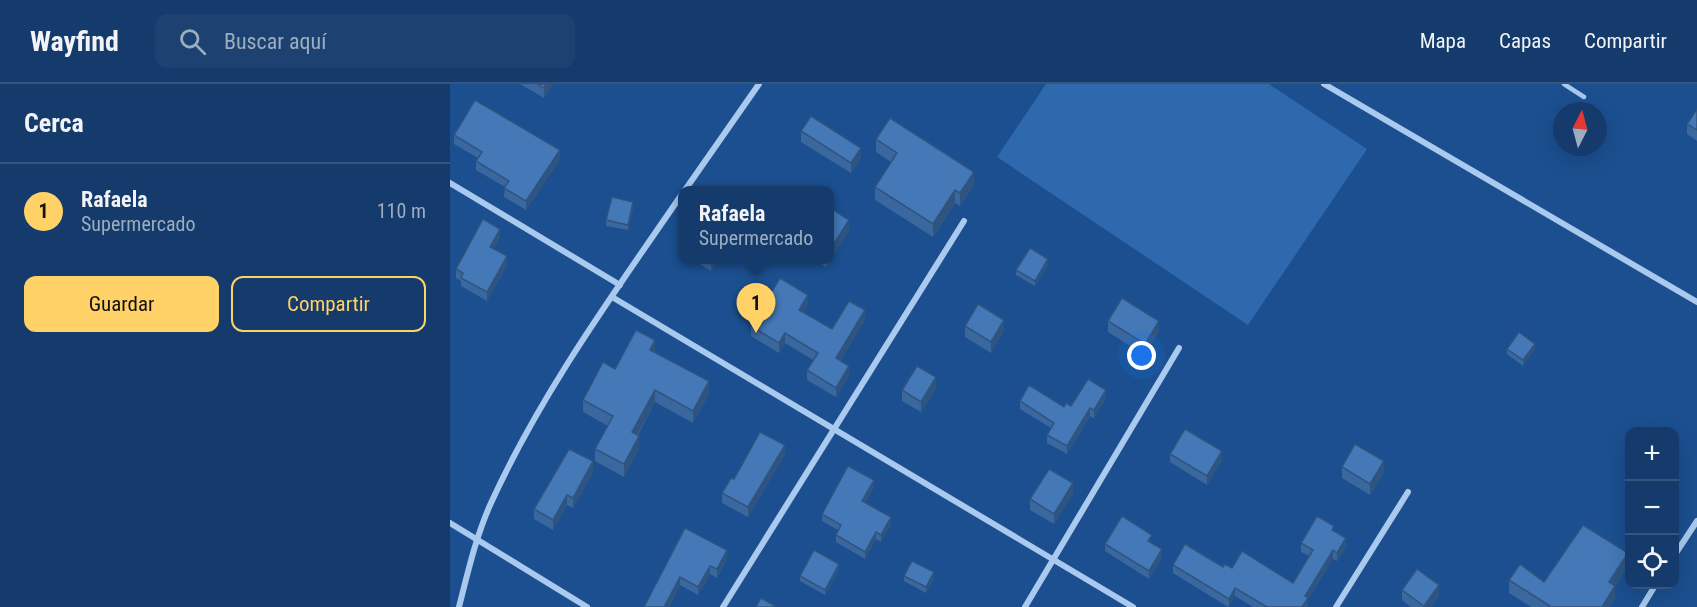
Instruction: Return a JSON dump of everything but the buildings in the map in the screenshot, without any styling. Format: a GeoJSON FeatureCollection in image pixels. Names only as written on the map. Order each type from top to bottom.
{"type":"FeatureCollection","features":[{"type":"Feature","properties":{"kind":"street"},"geometry":{"type":"LineString","coordinates":[[688,186],[759,84]]}},
{"type":"Feature","properties":{"kind":"street"},"geometry":{"type":"LineString","coordinates":[[1324,84],[1697,302]]}},
{"type":"Feature","properties":{"kind":"street"},"geometry":{"type":"LineString","coordinates":[[450,183],[620,285]]}},
{"type":"Feature","properties":{"kind":"street"},"geometry":{"type":"LineString","coordinates":[[459,607],[477,539],[516,453],[612,297],[678,200]]}},
{"type":"Feature","properties":{"kind":"street"},"geometry":{"type":"LineString","coordinates":[[723,607],[964,221]]}},
{"type":"Feature","properties":{"kind":"street"},"geometry":{"type":"LineString","coordinates":[[612,297],[1133,607]]}},
{"type":"Feature","properties":{"kind":"street"},"geometry":{"type":"LineString","coordinates":[[1025,607],[1179,348]]}},
{"type":"Feature","properties":{"kind":"street"},"geometry":{"type":"LineString","coordinates":[[1336,607],[1408,492]]}},
{"type":"Feature","properties":{"kind":"street"},"geometry":{"type":"LineString","coordinates":[[1679,548],[1697,521]]}},
{"type":"Feature","properties":{"kind":"street"},"geometry":{"type":"LineString","coordinates":[[450,523],[587,607]]}},
{"type":"Feature","properties":{"kind":"street"},"geometry":{"type":"LineString","coordinates":[[1642,607],[1653,589]]}},
{"type":"Feature","properties":{"kind":"lane"},"geometry":{"type":"LineString","coordinates":[[1564,84],[1584,96]]}},
{"type":"Feature","properties":{"kind":"shaded area"},"geometry":{"type":"Polygon","coordinates":[[[1046,84],[1269,84],[1367,149],[1248,325],[997,157],[1046,84]]]}},
{"type":"Feature","properties":{"kind":"place","name":"Rafaela"},"geometry":{"type":"Point","coordinates":[756,333]}}]}
